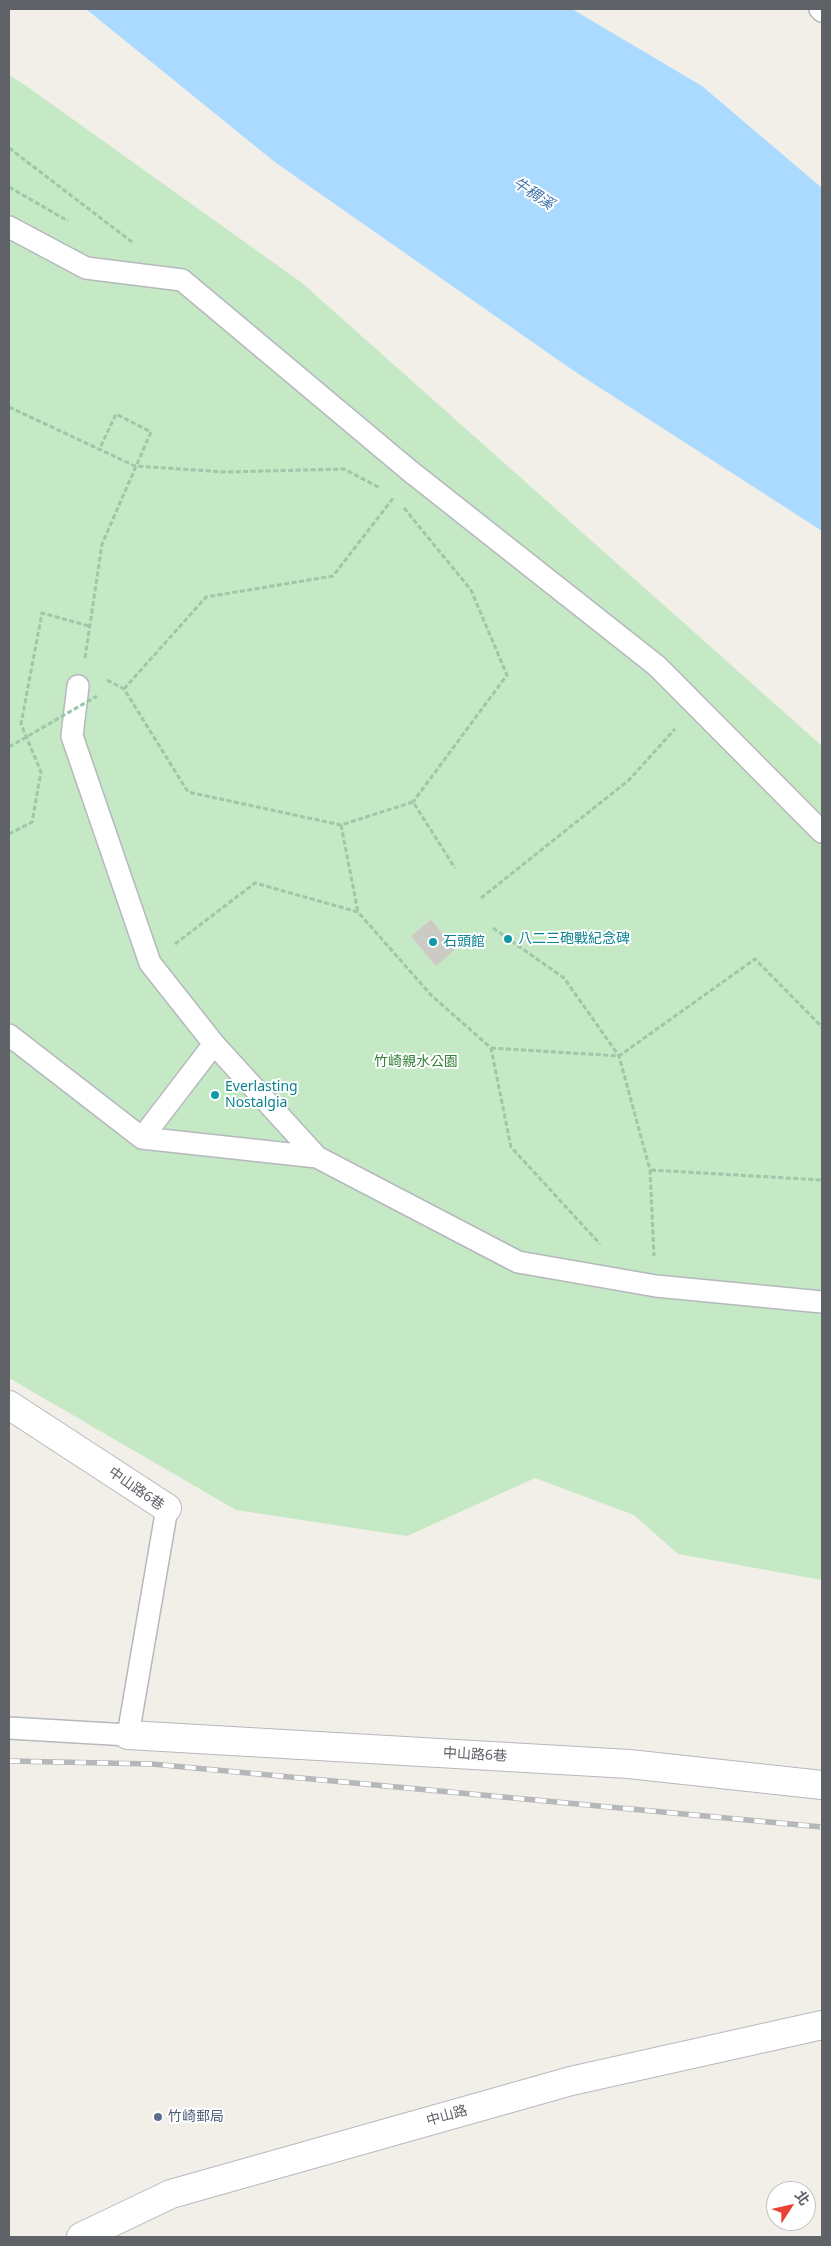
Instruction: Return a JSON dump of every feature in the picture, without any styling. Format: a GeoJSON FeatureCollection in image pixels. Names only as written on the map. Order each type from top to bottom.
{"type":"FeatureCollection","features":[{"type":"Feature","properties":{"kind":"street","name":"中山路6巷"},"geometry":{"type":"LineString","coordinates":[[12,1407],[167,1508]]}},
{"type":"Feature","properties":{"kind":"street","name":"中山路6巷"},"geometry":{"type":"LineString","coordinates":[[128,1735],[629,1764],[822,1785]]}},
{"type":"Feature","properties":{"kind":"street","name":"中山路"},"geometry":{"type":"LineString","coordinates":[[81,2237],[181,2191],[571,2081],[822,2025]]}},
{"type":"Feature","properties":{"kind":"lane"},"geometry":{"type":"LineString","coordinates":[[9,228],[86,268],[182,280],[410,471],[657,666],[822,832]]}},
{"type":"Feature","properties":{"kind":"lane"},"geometry":{"type":"LineString","coordinates":[[81,677],[72,736],[150,963],[214,1044],[317,1157],[518,1262],[646,1285],[822,1302]]}},
{"type":"Feature","properties":{"kind":"lane"},"geometry":{"type":"LineString","coordinates":[[9,1035],[142,1138],[317,1157]]}},
{"type":"Feature","properties":{"kind":"lane"},"geometry":{"type":"LineString","coordinates":[[142,1138],[214,1044]]}},
{"type":"Feature","properties":{"kind":"lane","name":"中山路6巷"},"geometry":{"type":"LineString","coordinates":[[9,1728],[128,1735],[167,1508]]}},
{"type":"Feature","properties":{"kind":"path"},"geometry":{"type":"LineString","coordinates":[[9,148],[136,245]]}},
{"type":"Feature","properties":{"kind":"path"},"geometry":{"type":"LineString","coordinates":[[9,188],[75,225]]}},
{"type":"Feature","properties":{"kind":"path"},"geometry":{"type":"LineString","coordinates":[[9,407],[99,450],[135,466],[226,472],[344,469],[395,496],[471,590],[507,675],[414,802],[341,825],[188,792],[124,689],[81,677],[102,544],[135,466],[151,432],[116,414],[99,450]]}},
{"type":"Feature","properties":{"kind":"path"},"geometry":{"type":"LineString","coordinates":[[124,689],[206,598],[333,576],[395,496]]}},
{"type":"Feature","properties":{"kind":"path"},"geometry":{"type":"LineString","coordinates":[[9,834],[32,822],[41,772],[21,724],[42,613],[88,626]]}},
{"type":"Feature","properties":{"kind":"path"},"geometry":{"type":"LineString","coordinates":[[9,747],[97,696]]}},
{"type":"Feature","properties":{"kind":"path"},"geometry":{"type":"LineString","coordinates":[[481,898],[629,780],[678,726]]}},
{"type":"Feature","properties":{"kind":"path"},"geometry":{"type":"LineString","coordinates":[[414,802],[455,868]]}},
{"type":"Feature","properties":{"kind":"path"},"geometry":{"type":"LineString","coordinates":[[341,825],[358,912],[432,995],[492,1048],[511,1147],[646,1285]]}},
{"type":"Feature","properties":{"kind":"path"},"geometry":{"type":"LineString","coordinates":[[150,963],[255,883],[358,912]]}},
{"type":"Feature","properties":{"kind":"path"},"geometry":{"type":"LineString","coordinates":[[493,928],[564,978],[620,1056],[650,1170],[646,1285]]}},
{"type":"Feature","properties":{"kind":"path"},"geometry":{"type":"LineString","coordinates":[[492,1048],[620,1056],[755,960],[822,1027]]}},
{"type":"Feature","properties":{"kind":"path"},"geometry":{"type":"LineString","coordinates":[[650,1170],[822,1180]]}},
{"type":"Feature","properties":{"kind":"green space","name":"竹崎親水公園"},"geometry":{"type":"Polygon","coordinates":[[[9,75],[302,283],[822,746],[822,1580],[678,1554],[634,1515],[535,1478],[407,1536],[236,1510],[9,1378],[9,75]]]}},
{"type":"Feature","properties":{"kind":"water","name":"牛稠溪"},"geometry":{"type":"Polygon","coordinates":[[[86,9],[572,9],[702,86],[822,188],[822,531],[574,371],[276,163],[86,9]]]}},
{"type":"Feature","properties":{"kind":"building","name":"石頭館"},"geometry":{"type":"Polygon","coordinates":[[[431,920],[455,949],[436,966],[411,936],[431,920]]]}},
{"type":"Feature","properties":{"kind":"railway"},"geometry":{"type":"LineString","coordinates":[[9,1761],[152,1764],[822,1827]]}},
{"type":"Feature","properties":{"kind":"place","name":"八二三砲戰紀念碑"},"geometry":{"type":"Point","coordinates":[508,939]}},
{"type":"Feature","properties":{"kind":"place","name":"石頭館"},"geometry":{"type":"Point","coordinates":[433,942]}},
{"type":"Feature","properties":{"kind":"place","name":"Everlasting Nostalgia"},"geometry":{"type":"Point","coordinates":[215,1095]}},
{"type":"Feature","properties":{"kind":"place","name":"竹崎郵局"},"geometry":{"type":"Point","coordinates":[158,2117]}}]}
